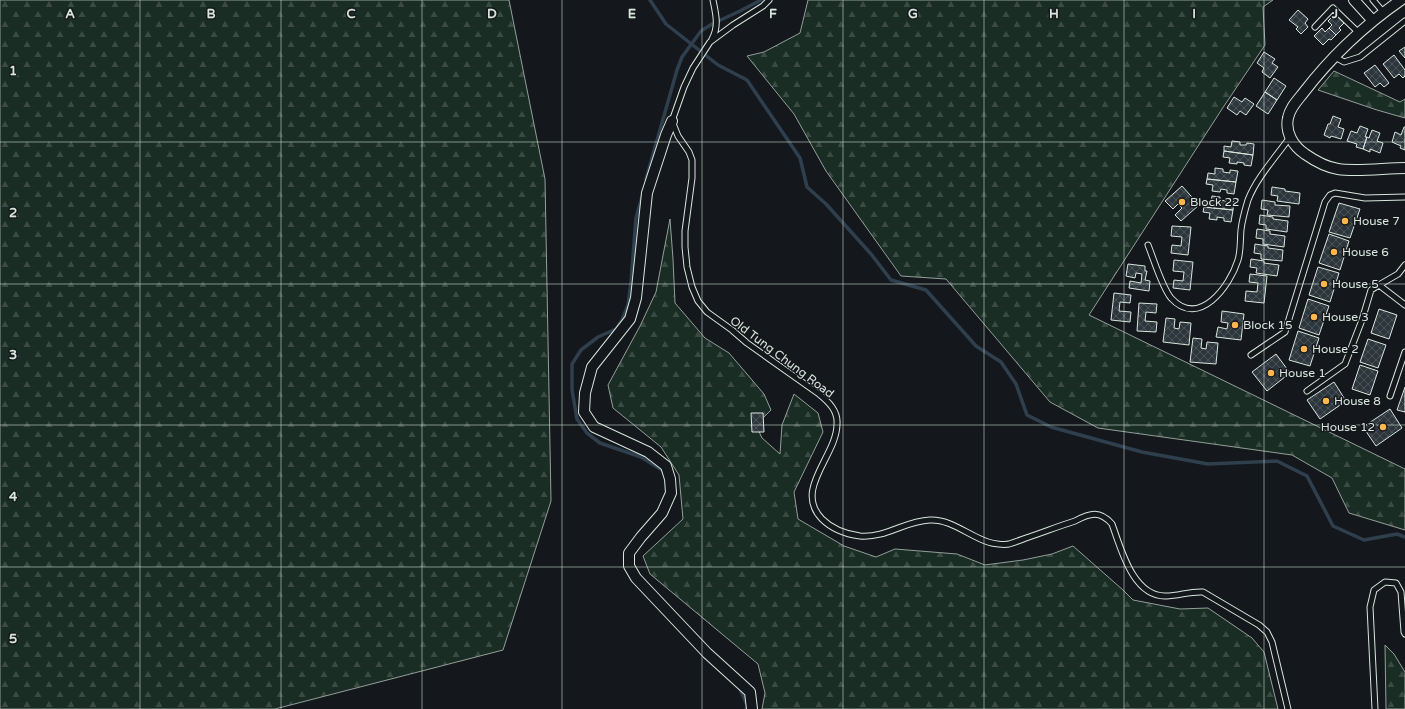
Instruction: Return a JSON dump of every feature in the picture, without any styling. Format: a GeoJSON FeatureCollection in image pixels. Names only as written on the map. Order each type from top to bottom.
{"type":"FeatureCollection","features":[{"type":"Feature","properties":{"kind":"street"},"geometry":{"type":"LineString","coordinates":[[1354,0],[1373,21]]}},
{"type":"Feature","properties":{"kind":"street"},"geometry":{"type":"LineString","coordinates":[[1401,0],[1359,33],[1308,86],[1290,110],[1288,124],[1290,137],[1295,145],[1315,161],[1331,168],[1348,170],[1405,168]]}},
{"type":"Feature","properties":{"kind":"street"},"geometry":{"type":"LineString","coordinates":[[672,121],[647,193],[636,298],[630,319],[592,367],[585,393],[584,412],[594,427],[648,452],[666,466],[670,479],[671,493],[662,513],[629,553],[629,566],[636,578],[707,653],[750,692],[752,709]]}},
{"type":"Feature","properties":{"kind":"lane"},"geometry":{"type":"LineString","coordinates":[[672,121],[684,87],[693,68],[716,32],[716,13],[713,0]]}},
{"type":"Feature","properties":{"kind":"lane"},"geometry":{"type":"LineString","coordinates":[[709,44],[733,25],[763,6],[769,0]]}},
{"type":"Feature","properties":{"kind":"lane"},"geometry":{"type":"LineString","coordinates":[[1373,0],[1384,13]]}},
{"type":"Feature","properties":{"kind":"lane"},"geometry":{"type":"LineString","coordinates":[[1315,27],[1333,8],[1359,33]]}},
{"type":"Feature","properties":{"kind":"lane"},"geometry":{"type":"LineString","coordinates":[[1335,57],[1344,62],[1360,58],[1405,21]]}},
{"type":"Feature","properties":{"kind":"lane","name":"Old Tung Chung Road"},"geometry":{"type":"LineString","coordinates":[[672,121],[678,136],[689,152],[692,160],[692,178],[685,231],[685,247],[687,267],[692,287],[698,301],[707,312],[747,343],[829,402],[836,414],[838,423],[836,433],[812,492],[814,506],[820,517],[830,527],[845,533],[860,536],[878,536],[916,522],[936,520],[942,521],[990,543],[1008,544],[1075,521],[1085,515],[1097,514],[1107,518],[1112,524],[1132,575],[1141,586],[1156,595],[1165,596],[1192,591],[1203,592],[1259,625],[1267,632],[1272,642],[1288,709]]}},
{"type":"Feature","properties":{"kind":"lane"},"geometry":{"type":"LineString","coordinates":[[1148,245],[1170,297],[1185,308],[1194,309],[1203,307],[1211,302],[1218,296],[1232,275],[1238,260],[1241,245],[1241,230],[1248,199],[1255,186],[1290,137]]}},
{"type":"Feature","properties":{"kind":"lane"},"geometry":{"type":"LineString","coordinates":[[1251,355],[1284,332],[1325,202],[1328,197],[1335,193],[1365,198],[1405,197]]}},
{"type":"Feature","properties":{"kind":"lane"},"geometry":{"type":"LineString","coordinates":[[1307,391],[1345,364],[1372,290],[1398,274],[1405,265]]}},
{"type":"Feature","properties":{"kind":"lane"},"geometry":{"type":"LineString","coordinates":[[1379,285],[1405,305]]}},
{"type":"Feature","properties":{"kind":"lane"},"geometry":{"type":"LineString","coordinates":[[1390,396],[1405,352]]}},
{"type":"Feature","properties":{"kind":"lane"},"geometry":{"type":"LineString","coordinates":[[1375,709],[1370,607],[1374,590],[1385,582],[1396,583],[1401,592],[1405,634]]}},
{"type":"Feature","properties":{"kind":"green space"},"geometry":{"type":"Polygon","coordinates":[[[0,0],[509,0],[545,179],[551,501],[503,650],[275,709],[0,709],[0,0]]]}},
{"type":"Feature","properties":{"kind":"green space"},"geometry":{"type":"Polygon","coordinates":[[[808,0],[1273,0],[1263,7],[1265,45],[1089,315],[1405,469],[1405,530],[1349,513],[1332,478],[1292,455],[1098,428],[1050,402],[946,279],[901,276],[826,171],[794,114],[747,56],[764,52],[800,33],[808,0]]]}},
{"type":"Feature","properties":{"kind":"green space"},"geometry":{"type":"Polygon","coordinates":[[[1334,71],[1400,102],[1405,99],[1405,118],[1318,90],[1334,71]]]}},
{"type":"Feature","properties":{"kind":"green space"},"geometry":{"type":"Polygon","coordinates":[[[670,219],[675,303],[705,338],[729,353],[764,394],[771,410],[756,425],[762,438],[780,454],[782,425],[794,394],[818,413],[823,432],[794,492],[798,519],[844,546],[876,557],[895,549],[957,554],[985,565],[1023,560],[1052,554],[1073,546],[1133,600],[1180,609],[1208,608],[1252,638],[1264,652],[1278,709],[762,709],[765,693],[758,664],[650,574],[643,556],[683,519],[679,475],[661,447],[613,408],[608,385],[640,326],[656,292],[670,219]]]}},
{"type":"Feature","properties":{"kind":"green space"},"geometry":{"type":"Polygon","coordinates":[[[1385,645],[1394,654],[1405,672],[1405,709],[1386,709],[1385,645]]]}},
{"type":"Feature","properties":{"kind":"building"},"geometry":{"type":"Polygon","coordinates":[[[1298,10],[1308,19],[1305,23],[1308,27],[1301,34],[1296,29],[1298,27],[1289,20],[1298,10]]]}},
{"type":"Feature","properties":{"kind":"building"},"geometry":{"type":"Polygon","coordinates":[[[1335,14],[1344,23],[1339,28],[1341,30],[1336,35],[1329,28],[1332,25],[1328,21],[1335,14]]]}},
{"type":"Feature","properties":{"kind":"building"},"geometry":{"type":"Polygon","coordinates":[[[1322,28],[1325,32],[1329,28],[1336,35],[1323,45],[1314,36],[1322,28]]]}},
{"type":"Feature","properties":{"kind":"building"},"geometry":{"type":"Polygon","coordinates":[[[1405,47],[1405,58],[1399,51],[1405,47]]]}},
{"type":"Feature","properties":{"kind":"building"},"geometry":{"type":"Polygon","coordinates":[[[1264,52],[1275,59],[1272,63],[1278,67],[1270,78],[1262,72],[1264,68],[1257,63],[1264,52]]]}},
{"type":"Feature","properties":{"kind":"building"},"geometry":{"type":"Polygon","coordinates":[[[1394,55],[1405,70],[1405,76],[1403,78],[1399,74],[1394,78],[1383,64],[1394,55]]]}},
{"type":"Feature","properties":{"kind":"building"},"geometry":{"type":"Polygon","coordinates":[[[1375,65],[1389,83],[1384,87],[1380,83],[1375,87],[1364,73],[1375,65]]]}},
{"type":"Feature","properties":{"kind":"building"},"geometry":{"type":"Polygon","coordinates":[[[1274,78],[1286,86],[1277,100],[1265,92],[1274,78]]]}},
{"type":"Feature","properties":{"kind":"building"},"geometry":{"type":"Polygon","coordinates":[[[1265,92],[1277,100],[1268,114],[1256,106],[1265,92]]]}},
{"type":"Feature","properties":{"kind":"building"},"geometry":{"type":"Polygon","coordinates":[[[1234,97],[1242,102],[1245,98],[1254,104],[1246,115],[1240,111],[1237,115],[1227,108],[1234,97]]]}},
{"type":"Feature","properties":{"kind":"building"},"geometry":{"type":"Polygon","coordinates":[[[1333,116],[1341,119],[1338,127],[1344,129],[1341,139],[1331,136],[1330,138],[1324,135],[1333,116]]]}},
{"type":"Feature","properties":{"kind":"building"},"geometry":{"type":"Polygon","coordinates":[[[1360,126],[1368,129],[1363,149],[1356,147],[1357,144],[1347,141],[1351,131],[1357,133],[1360,126]]]}},
{"type":"Feature","properties":{"kind":"building"},"geometry":{"type":"Polygon","coordinates":[[[1404,127],[1405,150],[1400,148],[1401,146],[1392,142],[1395,132],[1401,135],[1404,127]]]}},
{"type":"Feature","properties":{"kind":"building"},"geometry":{"type":"Polygon","coordinates":[[[1372,130],[1380,133],[1377,141],[1383,143],[1380,153],[1370,149],[1370,152],[1363,149],[1367,137],[1369,138],[1372,130]]]}},
{"type":"Feature","properties":{"kind":"building"},"geometry":{"type":"Polygon","coordinates":[[[1232,141],[1240,142],[1240,145],[1246,145],[1247,143],[1254,144],[1253,155],[1224,151],[1224,146],[1231,147],[1232,141]]]}},
{"type":"Feature","properties":{"kind":"building"},"geometry":{"type":"Polygon","coordinates":[[[1224,151],[1253,155],[1251,166],[1237,162],[1237,164],[1229,163],[1230,158],[1223,157],[1224,151]]]}},
{"type":"Feature","properties":{"kind":"building"},"geometry":{"type":"Polygon","coordinates":[[[1215,168],[1223,169],[1223,172],[1230,173],[1230,170],[1238,171],[1236,182],[1207,179],[1208,173],[1215,174],[1215,168]]]}},
{"type":"Feature","properties":{"kind":"building"},"geometry":{"type":"Polygon","coordinates":[[[1207,179],[1236,182],[1234,194],[1227,193],[1227,190],[1221,189],[1220,192],[1212,191],[1213,185],[1206,184],[1207,179]]]}},
{"type":"Feature","properties":{"kind":"building","name":"Block 22"},"geometry":{"type":"Polygon","coordinates":[[[1182,186],[1199,205],[1181,221],[1175,215],[1182,208],[1178,204],[1173,209],[1165,201],[1182,186]]]}},
{"type":"Feature","properties":{"kind":"building"},"geometry":{"type":"Polygon","coordinates":[[[1272,187],[1300,193],[1299,204],[1277,201],[1278,196],[1271,195],[1272,187]]]}},
{"type":"Feature","properties":{"kind":"building"},"geometry":{"type":"Polygon","coordinates":[[[1212,196],[1220,197],[1220,200],[1226,201],[1227,198],[1234,199],[1233,210],[1204,207],[1204,201],[1211,202],[1212,196]]]}},
{"type":"Feature","properties":{"kind":"building"},"geometry":{"type":"Polygon","coordinates":[[[1262,200],[1275,202],[1275,205],[1290,206],[1289,217],[1267,215],[1268,210],[1261,209],[1262,200]]]}},
{"type":"Feature","properties":{"kind":"building","name":"House 7"},"geometry":{"type":"Polygon","coordinates":[[[1339,203],[1360,209],[1350,238],[1329,232],[1339,203]]]}},
{"type":"Feature","properties":{"kind":"building"},"geometry":{"type":"Polygon","coordinates":[[[1204,207],[1233,210],[1231,222],[1224,221],[1224,218],[1217,217],[1217,220],[1209,219],[1210,213],[1203,212],[1204,207]]]}},
{"type":"Feature","properties":{"kind":"building"},"geometry":{"type":"Polygon","coordinates":[[[1260,215],[1288,221],[1287,232],[1266,229],[1266,225],[1259,224],[1260,215]]]}},
{"type":"Feature","properties":{"kind":"building"},"geometry":{"type":"Polygon","coordinates":[[[1172,226],[1191,227],[1188,255],[1171,253],[1172,245],[1181,246],[1182,237],[1171,236],[1172,226]]]}},
{"type":"Feature","properties":{"kind":"building"},"geometry":{"type":"Polygon","coordinates":[[[1257,229],[1270,231],[1270,234],[1285,236],[1284,247],[1263,244],[1263,239],[1256,238],[1257,229]]]}},
{"type":"Feature","properties":{"kind":"building","name":"House 6"},"geometry":{"type":"Polygon","coordinates":[[[1329,234],[1349,241],[1340,270],[1319,263],[1329,234]]]}},
{"type":"Feature","properties":{"kind":"building"},"geometry":{"type":"Polygon","coordinates":[[[1255,244],[1283,250],[1282,261],[1261,259],[1261,254],[1254,253],[1255,244]]]}},
{"type":"Feature","properties":{"kind":"building"},"geometry":{"type":"Polygon","coordinates":[[[1251,259],[1279,265],[1277,276],[1256,273],[1257,268],[1250,267],[1251,259]]]}},
{"type":"Feature","properties":{"kind":"building"},"geometry":{"type":"Polygon","coordinates":[[[1174,260],[1193,262],[1190,290],[1173,288],[1174,280],[1183,281],[1184,272],[1173,271],[1174,260]]]}},
{"type":"Feature","properties":{"kind":"building"},"geometry":{"type":"Polygon","coordinates":[[[1128,264],[1145,266],[1145,271],[1147,271],[1145,280],[1150,281],[1149,291],[1129,288],[1130,281],[1141,283],[1142,274],[1136,273],[1135,278],[1126,276],[1128,264]]]}},
{"type":"Feature","properties":{"kind":"building","name":"House 5"},"geometry":{"type":"Polygon","coordinates":[[[1318,267],[1339,273],[1330,302],[1309,295],[1318,267]]]}},
{"type":"Feature","properties":{"kind":"building"},"geometry":{"type":"Polygon","coordinates":[[[1250,274],[1267,276],[1264,303],[1245,301],[1246,291],[1257,292],[1258,283],[1249,282],[1250,274]]]}},
{"type":"Feature","properties":{"kind":"building"},"geometry":{"type":"Polygon","coordinates":[[[1114,293],[1131,295],[1130,303],[1120,302],[1119,311],[1131,312],[1130,322],[1111,320],[1114,293]]]}},
{"type":"Feature","properties":{"kind":"building","name":"House 3"},"geometry":{"type":"Polygon","coordinates":[[[1308,299],[1329,306],[1319,335],[1299,328],[1308,299]]]}},
{"type":"Feature","properties":{"kind":"building"},"geometry":{"type":"Polygon","coordinates":[[[1139,303],[1157,304],[1156,313],[1146,312],[1145,321],[1157,322],[1156,332],[1137,331],[1139,303]]]}},
{"type":"Feature","properties":{"kind":"building"},"geometry":{"type":"Polygon","coordinates":[[[1379,309],[1397,315],[1389,339],[1371,333],[1379,309]]]}},
{"type":"Feature","properties":{"kind":"building","name":"Block 15"},"geometry":{"type":"Polygon","coordinates":[[[1222,311],[1244,314],[1241,340],[1216,337],[1218,327],[1227,329],[1228,323],[1221,322],[1222,311]]]}},
{"type":"Feature","properties":{"kind":"building"},"geometry":{"type":"Polygon","coordinates":[[[1166,318],[1175,319],[1174,328],[1179,329],[1180,322],[1191,323],[1189,345],[1163,342],[1166,318]]]}},
{"type":"Feature","properties":{"kind":"building","name":"House 2"},"geometry":{"type":"Polygon","coordinates":[[[1298,331],[1319,338],[1310,366],[1289,360],[1298,331]]]}},
{"type":"Feature","properties":{"kind":"building"},"geometry":{"type":"Polygon","coordinates":[[[1193,338],[1202,339],[1201,348],[1206,349],[1207,342],[1218,343],[1216,364],[1190,362],[1193,338]]]}},
{"type":"Feature","properties":{"kind":"building"},"geometry":{"type":"Polygon","coordinates":[[[1368,339],[1386,345],[1378,368],[1360,362],[1368,339]]]}},
{"type":"Feature","properties":{"kind":"building","name":"House 1"},"geometry":{"type":"Polygon","coordinates":[[[1276,354],[1290,373],[1267,391],[1252,372],[1276,354]]]}},
{"type":"Feature","properties":{"kind":"building"},"geometry":{"type":"Polygon","coordinates":[[[1360,365],[1378,371],[1370,395],[1352,389],[1360,365]]]}},
{"type":"Feature","properties":{"kind":"building","name":"House 8"},"geometry":{"type":"Polygon","coordinates":[[[1334,382],[1346,401],[1320,419],[1307,400],[1334,382]]]}},
{"type":"Feature","properties":{"kind":"building"},"geometry":{"type":"Polygon","coordinates":[[[1405,387],[1405,412],[1397,410],[1405,387]]]}},
{"type":"Feature","properties":{"kind":"building","name":"House 12"},"geometry":{"type":"Polygon","coordinates":[[[1390,409],[1402,428],[1376,446],[1363,427],[1390,409]]]}},
{"type":"Feature","properties":{"kind":"building"},"geometry":{"type":"Polygon","coordinates":[[[751,413],[763,413],[764,432],[752,432],[751,413]]]}},
{"type":"Feature","properties":{"kind":"waterway"},"geometry":{"type":"LineString","coordinates":[[650,0],[666,24],[718,65],[747,80],[800,158],[807,187],[826,204],[871,254],[891,280],[926,290],[976,346],[1001,362],[1016,384],[1027,415],[1051,427],[1142,452],[1208,464],[1277,461],[1307,476],[1333,526],[1364,540],[1397,534],[1405,537]]}},
{"type":"Feature","properties":{"kind":"waterway"},"geometry":{"type":"LineString","coordinates":[[646,179],[682,57],[701,31],[761,0]]}},
{"type":"Feature","properties":{"kind":"waterway"},"geometry":{"type":"LineString","coordinates":[[643,193],[636,218],[628,305],[622,320],[616,329],[598,337],[581,350],[572,364],[572,390],[577,419],[587,433],[600,443],[641,457],[662,470],[664,474]]}},
{"type":"Feature","properties":{"kind":"waterway"},"geometry":{"type":"LineString","coordinates":[[740,689],[748,707],[746,709]]}},
{"type":"Feature","properties":{"kind":"place","name":"Block 22"},"geometry":{"type":"Point","coordinates":[1182,202]}},
{"type":"Feature","properties":{"kind":"place","name":"House 7"},"geometry":{"type":"Point","coordinates":[1345,221]}},
{"type":"Feature","properties":{"kind":"place","name":"House 6"},"geometry":{"type":"Point","coordinates":[1334,252]}},
{"type":"Feature","properties":{"kind":"place","name":"House 5"},"geometry":{"type":"Point","coordinates":[1324,284]}},
{"type":"Feature","properties":{"kind":"place","name":"House 3"},"geometry":{"type":"Point","coordinates":[1314,317]}},
{"type":"Feature","properties":{"kind":"place","name":"Block 15"},"geometry":{"type":"Point","coordinates":[1235,325]}},
{"type":"Feature","properties":{"kind":"place","name":"House 2"},"geometry":{"type":"Point","coordinates":[1304,349]}},
{"type":"Feature","properties":{"kind":"place","name":"House 1"},"geometry":{"type":"Point","coordinates":[1271,373]}},
{"type":"Feature","properties":{"kind":"place","name":"House 8"},"geometry":{"type":"Point","coordinates":[1326,401]}},
{"type":"Feature","properties":{"kind":"place","name":"House 12"},"geometry":{"type":"Point","coordinates":[1383,427]}}]}
